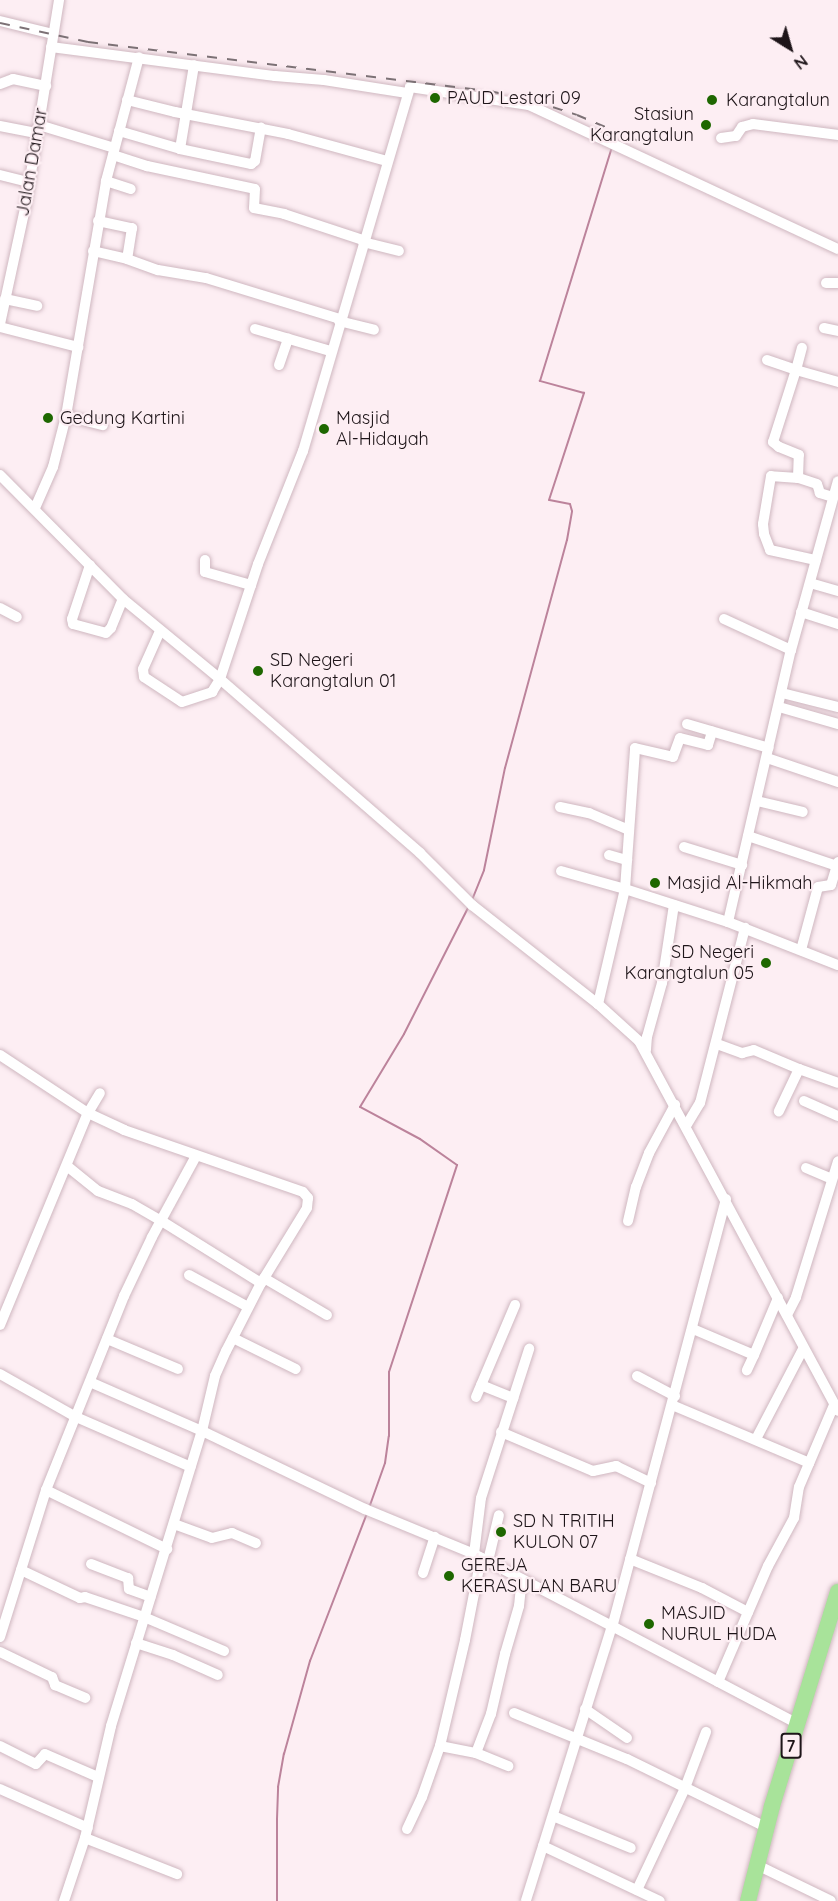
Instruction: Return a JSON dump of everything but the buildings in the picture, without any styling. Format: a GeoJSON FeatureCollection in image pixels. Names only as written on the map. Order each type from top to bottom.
{"type":"FeatureCollection","features":[{"type":"Feature","properties":{"kind":"highway","name":"7"},"geometry":{"type":"LineString","coordinates":[[748,1901],[766,1827],[838,1592]]}},
{"type":"Feature","properties":{"kind":"street","name":"Jalan Damar"},"geometry":{"type":"LineString","coordinates":[[0,321],[29,182],[59,0]]}},
{"type":"Feature","properties":{"kind":"street"},"geometry":{"type":"LineString","coordinates":[[0,21],[53,34]]}},
{"type":"Feature","properties":{"kind":"street"},"geometry":{"type":"LineString","coordinates":[[51,47],[324,80],[407,93]]}},
{"type":"Feature","properties":{"kind":"street"},"geometry":{"type":"LineString","coordinates":[[35,508],[53,467],[66,416],[106,181],[139,57]]}},
{"type":"Feature","properties":{"kind":"street"},"geometry":{"type":"LineString","coordinates":[[180,149],[194,65]]}},
{"type":"Feature","properties":{"kind":"street"},"geometry":{"type":"LineString","coordinates":[[0,84],[9,79],[46,86]]}},
{"type":"Feature","properties":{"kind":"street"},"geometry":{"type":"LineString","coordinates":[[160,631],[142,675],[182,702],[208,695],[217,687],[220,680],[251,585],[303,451],[330,351],[410,87],[417,86],[529,105],[838,249]]}},
{"type":"Feature","properties":{"kind":"street"},"geometry":{"type":"LineString","coordinates":[[127,100],[261,128],[355,150],[387,160]]}},
{"type":"Feature","properties":{"kind":"street"},"geometry":{"type":"LineString","coordinates":[[721,138],[736,136],[742,127],[753,124],[838,135]]}},
{"type":"Feature","properties":{"kind":"street"},"geometry":{"type":"LineString","coordinates":[[0,126],[38,129],[114,152],[147,166],[255,189],[254,208],[285,214],[399,251]]}},
{"type":"Feature","properties":{"kind":"street"},"geometry":{"type":"LineString","coordinates":[[119,130],[180,149],[252,164],[255,161],[261,128]]}},
{"type":"Feature","properties":{"kind":"street"},"geometry":{"type":"LineString","coordinates":[[0,175],[29,182]]}},
{"type":"Feature","properties":{"kind":"street"},"geometry":{"type":"LineString","coordinates":[[106,181],[131,189]]}},
{"type":"Feature","properties":{"kind":"street"},"geometry":{"type":"LineString","coordinates":[[98,221],[132,228],[127,259]]}},
{"type":"Feature","properties":{"kind":"street"},"geometry":{"type":"LineString","coordinates":[[93,251],[127,259],[158,270],[206,278],[374,330]]}},
{"type":"Feature","properties":{"kind":"street"},"geometry":{"type":"LineString","coordinates":[[826,283],[838,283]]}},
{"type":"Feature","properties":{"kind":"street"},"geometry":{"type":"LineString","coordinates":[[6,299],[37,306]]}},
{"type":"Feature","properties":{"kind":"street"},"geometry":{"type":"LineString","coordinates":[[0,321],[78,347]]}},
{"type":"Feature","properties":{"kind":"street"},"geometry":{"type":"LineString","coordinates":[[824,328],[838,331]]}},
{"type":"Feature","properties":{"kind":"street"},"geometry":{"type":"LineString","coordinates":[[255,329],[330,351]]}},
{"type":"Feature","properties":{"kind":"street"},"geometry":{"type":"LineString","coordinates":[[279,365],[288,339]]}},
{"type":"Feature","properties":{"kind":"street"},"geometry":{"type":"LineString","coordinates":[[798,478],[799,455],[773,442],[802,348]]}},
{"type":"Feature","properties":{"kind":"street"},"geometry":{"type":"LineString","coordinates":[[767,360],[838,382]]}},
{"type":"Feature","properties":{"kind":"street"},"geometry":{"type":"LineString","coordinates":[[66,416],[103,425]]}},
{"type":"Feature","properties":{"kind":"street"},"geometry":{"type":"LineString","coordinates":[[0,475],[123,599],[420,853],[470,902],[598,1004],[646,1050],[836,1408],[809,1463],[796,1497],[794,1518],[768,1566],[717,1682]]}},
{"type":"Feature","properties":{"kind":"street"},"geometry":{"type":"LineString","coordinates":[[816,560],[770,550],[764,534],[771,476],[798,478],[815,483],[820,493],[834,497]]}},
{"type":"Feature","properties":{"kind":"street"},"geometry":{"type":"LineString","coordinates":[[728,922],[791,650],[838,481]]}},
{"type":"Feature","properties":{"kind":"street"},"geometry":{"type":"LineString","coordinates":[[205,560],[205,572],[251,585]]}},
{"type":"Feature","properties":{"kind":"street"},"geometry":{"type":"LineString","coordinates":[[90,565],[72,619],[73,624],[106,633],[111,628],[123,599]]}},
{"type":"Feature","properties":{"kind":"street"},"geometry":{"type":"LineString","coordinates":[[810,583],[838,591]]}},
{"type":"Feature","properties":{"kind":"street"},"geometry":{"type":"LineString","coordinates":[[0,608],[17,617]]}},
{"type":"Feature","properties":{"kind":"street"},"geometry":{"type":"LineString","coordinates":[[801,612],[838,624]]}},
{"type":"Feature","properties":{"kind":"street"},"geometry":{"type":"LineString","coordinates":[[724,619],[791,650]]}},
{"type":"Feature","properties":{"kind":"street"},"geometry":{"type":"LineString","coordinates":[[782,693],[838,707]]}},
{"type":"Feature","properties":{"kind":"street"},"geometry":{"type":"LineString","coordinates":[[778,707],[838,724]]}},
{"type":"Feature","properties":{"kind":"street"},"geometry":{"type":"LineString","coordinates":[[687,724],[768,753],[838,782]]}},
{"type":"Feature","properties":{"kind":"street"},"geometry":{"type":"LineString","coordinates":[[598,1004],[625,889],[635,748],[673,757],[680,738],[708,745],[712,732]]}},
{"type":"Feature","properties":{"kind":"street"},"geometry":{"type":"LineString","coordinates":[[757,801],[803,812]]}},
{"type":"Feature","properties":{"kind":"street"},"geometry":{"type":"LineString","coordinates":[[560,807],[589,813],[629,830]]}},
{"type":"Feature","properties":{"kind":"street"},"geometry":{"type":"LineString","coordinates":[[748,837],[838,864],[831,885],[818,887],[801,951]]}},
{"type":"Feature","properties":{"kind":"street"},"geometry":{"type":"LineString","coordinates":[[684,847],[742,865]]}},
{"type":"Feature","properties":{"kind":"street"},"geometry":{"type":"LineString","coordinates":[[609,855],[627,860]]}},
{"type":"Feature","properties":{"kind":"street"},"geometry":{"type":"LineString","coordinates":[[561,871],[728,922],[838,965]]}},
{"type":"Feature","properties":{"kind":"street"},"geometry":{"type":"LineString","coordinates":[[646,1050],[647,1036],[662,983],[674,905]]}},
{"type":"Feature","properties":{"kind":"street"},"geometry":{"type":"LineString","coordinates":[[686,1126],[700,1103],[745,928]]}},
{"type":"Feature","properties":{"kind":"street"},"geometry":{"type":"LineString","coordinates":[[717,1044],[742,1053],[754,1050],[838,1083]]}},
{"type":"Feature","properties":{"kind":"street"},"geometry":{"type":"LineString","coordinates":[[0,1055],[88,1113],[124,1130],[303,1192],[308,1198],[307,1208],[248,1307],[215,1376],[202,1431],[136,1643],[98,1777],[87,1833],[64,1901]]}},
{"type":"Feature","properties":{"kind":"street"},"geometry":{"type":"LineString","coordinates":[[778,1111],[799,1069]]}},
{"type":"Feature","properties":{"kind":"street"},"geometry":{"type":"LineString","coordinates":[[0,1325],[88,1113],[100,1092]]}},
{"type":"Feature","properties":{"kind":"street"},"geometry":{"type":"LineString","coordinates":[[804,1101],[838,1116]]}},
{"type":"Feature","properties":{"kind":"street"},"geometry":{"type":"LineString","coordinates":[[628,1221],[636,1187],[649,1153],[675,1105]]}},
{"type":"Feature","properties":{"kind":"street"},"geometry":{"type":"LineString","coordinates":[[0,1637],[46,1490],[75,1417],[160,1220],[196,1156]]}},
{"type":"Feature","properties":{"kind":"street"},"geometry":{"type":"LineString","coordinates":[[787,1315],[796,1297],[838,1161]]}},
{"type":"Feature","properties":{"kind":"street"},"geometry":{"type":"LineString","coordinates":[[67,1166],[98,1191],[132,1204],[263,1281],[327,1315]]}},
{"type":"Feature","properties":{"kind":"street"},"geometry":{"type":"LineString","coordinates":[[806,1168],[832,1179]]}},
{"type":"Feature","properties":{"kind":"street"},"geometry":{"type":"LineString","coordinates":[[526,1901],[612,1626],[726,1199]]}},
{"type":"Feature","properties":{"kind":"street"},"geometry":{"type":"LineString","coordinates":[[189,1275],[248,1307]]}},
{"type":"Feature","properties":{"kind":"street"},"geometry":{"type":"LineString","coordinates":[[747,1370],[778,1298]]}},
{"type":"Feature","properties":{"kind":"street"},"geometry":{"type":"LineString","coordinates":[[476,1397],[515,1305]]}},
{"type":"Feature","properties":{"kind":"street"},"geometry":{"type":"LineString","coordinates":[[693,1329],[754,1355]]}},
{"type":"Feature","properties":{"kind":"street"},"geometry":{"type":"LineString","coordinates":[[233,1338],[296,1369]]}},
{"type":"Feature","properties":{"kind":"street"},"geometry":{"type":"LineString","coordinates":[[107,1339],[178,1369]]}},
{"type":"Feature","properties":{"kind":"street"},"geometry":{"type":"LineString","coordinates":[[407,1828],[422,1797],[440,1746],[465,1640],[481,1558],[481,1498],[529,1348]]}},
{"type":"Feature","properties":{"kind":"street"},"geometry":{"type":"LineString","coordinates":[[756,1439],[803,1349]]}},
{"type":"Feature","properties":{"kind":"street"},"geometry":{"type":"LineString","coordinates":[[0,1374],[75,1417],[191,1467]]}},
{"type":"Feature","properties":{"kind":"street"},"geometry":{"type":"LineString","coordinates":[[637,1376],[673,1400],[809,1463]]}},
{"type":"Feature","properties":{"kind":"street"},"geometry":{"type":"LineString","coordinates":[[90,1382],[202,1431],[369,1510],[481,1558],[798,1724]]}},
{"type":"Feature","properties":{"kind":"street"},"geometry":{"type":"LineString","coordinates":[[481,1385],[514,1398]]}},
{"type":"Feature","properties":{"kind":"street"},"geometry":{"type":"LineString","coordinates":[[501,1432],[593,1471],[616,1466],[651,1483]]}},
{"type":"Feature","properties":{"kind":"street"},"geometry":{"type":"LineString","coordinates":[[46,1490],[166,1549]]}},
{"type":"Feature","properties":{"kind":"street"},"geometry":{"type":"LineString","coordinates":[[481,1558],[499,1515]]}},
{"type":"Feature","properties":{"kind":"street"},"geometry":{"type":"LineString","coordinates":[[174,1524],[212,1538],[232,1533],[256,1543]]}},
{"type":"Feature","properties":{"kind":"street"},"geometry":{"type":"LineString","coordinates":[[423,1573],[435,1537]]}},
{"type":"Feature","properties":{"kind":"street"},"geometry":{"type":"LineString","coordinates":[[630,1559],[702,1588],[748,1612]]}},
{"type":"Feature","properties":{"kind":"street"},"geometry":{"type":"LineString","coordinates":[[91,1564],[128,1578],[129,1588],[152,1597]]}},
{"type":"Feature","properties":{"kind":"street"},"geometry":{"type":"LineString","coordinates":[[21,1570],[80,1598],[85,1597],[144,1617],[224,1651]]}},
{"type":"Feature","properties":{"kind":"street"},"geometry":{"type":"LineString","coordinates":[[476,1754],[492,1714],[505,1654],[519,1606],[522,1580]]}},
{"type":"Feature","properties":{"kind":"street"},"geometry":{"type":"LineString","coordinates":[[136,1643],[173,1655],[218,1675]]}},
{"type":"Feature","properties":{"kind":"street"},"geometry":{"type":"LineString","coordinates":[[0,1652],[52,1677],[54,1685],[85,1698]]}},
{"type":"Feature","properties":{"kind":"street"},"geometry":{"type":"LineString","coordinates":[[585,1708],[627,1738]]}},
{"type":"Feature","properties":{"kind":"street"},"geometry":{"type":"LineString","coordinates":[[514,1713],[576,1738],[766,1827]]}},
{"type":"Feature","properties":{"kind":"street"},"geometry":{"type":"LineString","coordinates":[[638,1890],[685,1788],[706,1732]]}},
{"type":"Feature","properties":{"kind":"street"},"geometry":{"type":"LineString","coordinates":[[0,1746],[36,1764],[45,1754],[98,1777]]}},
{"type":"Feature","properties":{"kind":"street"},"geometry":{"type":"LineString","coordinates":[[440,1746],[476,1754],[508,1766]]}},
{"type":"Feature","properties":{"kind":"street"},"geometry":{"type":"LineString","coordinates":[[0,1789],[87,1833],[177,1874]]}},
{"type":"Feature","properties":{"kind":"street"},"geometry":{"type":"LineString","coordinates":[[553,1816],[631,1848]]}},
{"type":"Feature","properties":{"kind":"street"},"geometry":{"type":"LineString","coordinates":[[543,1846],[660,1901]]}},
{"type":"Feature","properties":{"kind":"street"},"geometry":{"type":"LineString","coordinates":[[757,1865],[831,1901]]}},
{"type":"Feature","properties":{"kind":"waterway"},"geometry":{"type":"LineString","coordinates":[[472,900],[484,870],[505,768],[567,540],[572,511],[570,504],[549,500],[584,393],[540,381],[612,147]]}},
{"type":"Feature","properties":{"kind":"waterway"},"geometry":{"type":"LineString","coordinates":[[369,1508],[385,1463],[389,1436],[389,1372],[457,1165],[420,1139],[360,1107],[404,1034],[468,908]]}},
{"type":"Feature","properties":{"kind":"waterway"},"geometry":{"type":"LineString","coordinates":[[277,1901],[278,1787],[284,1754],[310,1661],[367,1513]]}},
{"type":"Feature","properties":{"kind":"railway"},"geometry":{"type":"LineString","coordinates":[[0,23],[88,42],[494,92],[534,101],[577,115],[641,142]]}},
{"type":"Feature","properties":{"kind":"place","name":"PAUD Lestari 09"},"geometry":{"type":"Point","coordinates":[435,98]}},
{"type":"Feature","properties":{"kind":"place","name":"Karangtalun"},"geometry":{"type":"Point","coordinates":[712,100]}},
{"type":"Feature","properties":{"kind":"place","name":"Stasiun Karangtalun"},"geometry":{"type":"Point","coordinates":[706,125]}},
{"type":"Feature","properties":{"kind":"place","name":"Gedung Kartini"},"geometry":{"type":"Point","coordinates":[48,418]}},
{"type":"Feature","properties":{"kind":"place","name":"Masjid Al-Hidayah"},"geometry":{"type":"Point","coordinates":[324,429]}},
{"type":"Feature","properties":{"kind":"place","name":"SD Negeri Karangtalun 01"},"geometry":{"type":"Point","coordinates":[258,671]}},
{"type":"Feature","properties":{"kind":"place","name":"Masjid Al-Hikmah"},"geometry":{"type":"Point","coordinates":[655,883]}},
{"type":"Feature","properties":{"kind":"place","name":"SD Negeri Karangtalun 05"},"geometry":{"type":"Point","coordinates":[766,963]}},
{"type":"Feature","properties":{"kind":"place","name":"SD N TRITIH KULON 07"},"geometry":{"type":"Point","coordinates":[501,1532]}},
{"type":"Feature","properties":{"kind":"place","name":"GEREJA KERASULAN BARU"},"geometry":{"type":"Point","coordinates":[449,1576]}},
{"type":"Feature","properties":{"kind":"place","name":"MASJID NURUL HUDA"},"geometry":{"type":"Point","coordinates":[649,1624]}}]}
